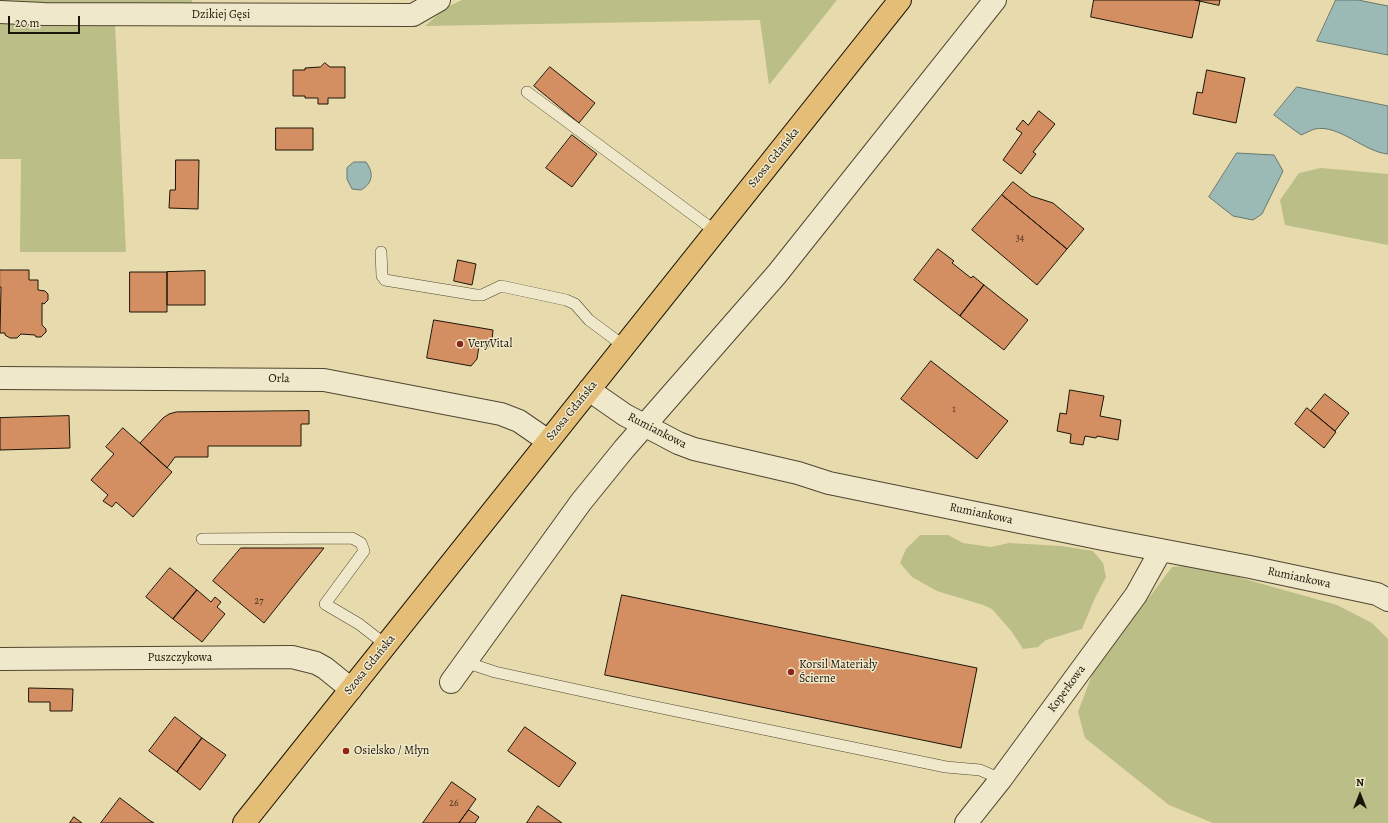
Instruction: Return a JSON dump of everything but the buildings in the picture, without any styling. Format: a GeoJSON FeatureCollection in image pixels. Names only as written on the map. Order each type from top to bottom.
{"type":"FeatureCollection","features":[{"type":"Feature","properties":{"kind":"main road","name":"Szosa Gdańska"},"geometry":{"type":"LineString","coordinates":[[244,823],[900,0]]}},
{"type":"Feature","properties":{"kind":"street","name":"Dzikiej Gęsi"},"geometry":{"type":"LineString","coordinates":[[0,12],[52,14],[413,15],[439,0]]}},
{"type":"Feature","properties":{"kind":"street"},"geometry":{"type":"LineString","coordinates":[[451,682],[581,502],[624,449],[777,274],[995,0]]}},
{"type":"Feature","properties":{"kind":"street","name":"Orla"},"geometry":{"type":"LineString","coordinates":[[0,378],[324,380],[501,414],[519,421],[548,441]]}},
{"type":"Feature","properties":{"kind":"street","name":"Rumiankowa"},"geometry":{"type":"LineString","coordinates":[[588,390],[607,404],[645,426],[673,441],[694,449],[798,473],[829,483],[1088,536],[1384,593]]}},
{"type":"Feature","properties":{"kind":"street","name":"Koperkowa"},"geometry":{"type":"LineString","coordinates":[[966,823],[1001,779],[1136,595],[1161,550]]}},
{"type":"Feature","properties":{"kind":"street","name":"Puszczykowa"},"geometry":{"type":"LineString","coordinates":[[0,659],[292,657],[316,663],[325,668],[351,689]]}},
{"type":"Feature","properties":{"kind":"lane"},"geometry":{"type":"LineString","coordinates":[[527,92],[715,231]]}},
{"type":"Feature","properties":{"kind":"lane"},"geometry":{"type":"LineString","coordinates":[[381,252],[382,276],[385,280],[476,295],[487,293],[496,288],[506,287],[566,300],[575,304],[589,320],[624,346]]}},
{"type":"Feature","properties":{"kind":"lane"},"geometry":{"type":"LineString","coordinates":[[202,539],[352,538],[361,543],[364,551],[325,604],[359,624],[386,644]]}},
{"type":"Feature","properties":{"kind":"lane"},"geometry":{"type":"LineString","coordinates":[[465,662],[495,672],[636,703],[946,767],[980,770],[1001,779]]}},
{"type":"Feature","properties":{"kind":"green space"},"geometry":{"type":"Polygon","coordinates":[[[0,0],[192,0],[194,25],[115,24],[126,252],[20,252],[21,159],[0,159],[0,0]]]}},
{"type":"Feature","properties":{"kind":"green space"},"geometry":{"type":"Polygon","coordinates":[[[462,0],[837,0],[769,85],[760,20],[425,26],[447,7],[462,0]]]}},
{"type":"Feature","properties":{"kind":"green space"},"geometry":{"type":"Polygon","coordinates":[[[1321,168],[1388,174],[1388,245],[1285,225],[1280,200],[1299,173],[1321,168]]]}},
{"type":"Feature","properties":{"kind":"green space"},"geometry":{"type":"Polygon","coordinates":[[[920,535],[948,535],[963,543],[991,547],[1009,543],[1061,546],[1093,551],[1103,563],[1106,577],[1082,629],[1046,640],[1038,647],[1023,649],[1012,632],[992,609],[937,591],[912,577],[900,563],[906,549],[920,535]]]}},
{"type":"Feature","properties":{"kind":"green space"},"geometry":{"type":"Polygon","coordinates":[[[1195,565],[1337,605],[1372,623],[1388,639],[1388,823],[1213,823],[1169,805],[1085,738],[1078,712],[1098,659],[1142,607],[1172,567],[1195,565]]]}},
{"type":"Feature","properties":{"kind":"water"},"geometry":{"type":"Polygon","coordinates":[[[1336,0],[1358,0],[1388,6],[1388,55],[1317,41],[1336,0]]]}},
{"type":"Feature","properties":{"kind":"water"},"geometry":{"type":"Polygon","coordinates":[[[1297,87],[1388,106],[1388,154],[1370,149],[1342,134],[1324,129],[1315,129],[1301,135],[1274,115],[1297,87]]]}},
{"type":"Feature","properties":{"kind":"water"},"geometry":{"type":"Polygon","coordinates":[[[1237,153],[1274,155],[1283,171],[1262,214],[1253,220],[1233,216],[1209,197],[1237,153]]]}},
{"type":"Feature","properties":{"kind":"water"},"geometry":{"type":"Polygon","coordinates":[[[354,162],[366,162],[369,166],[371,174],[370,181],[361,190],[352,189],[347,179],[347,168],[354,162]]]}},
{"type":"Feature","properties":{"kind":"place","name":"VeryVital"},"geometry":{"type":"Point","coordinates":[460,344]}},
{"type":"Feature","properties":{"kind":"place","name":"Korsil Materiały Ścierne"},"geometry":{"type":"Point","coordinates":[791,672]}},
{"type":"Feature","properties":{"kind":"place","name":"Osielsko / Młyn"},"geometry":{"type":"Point","coordinates":[346,751]}}]}
